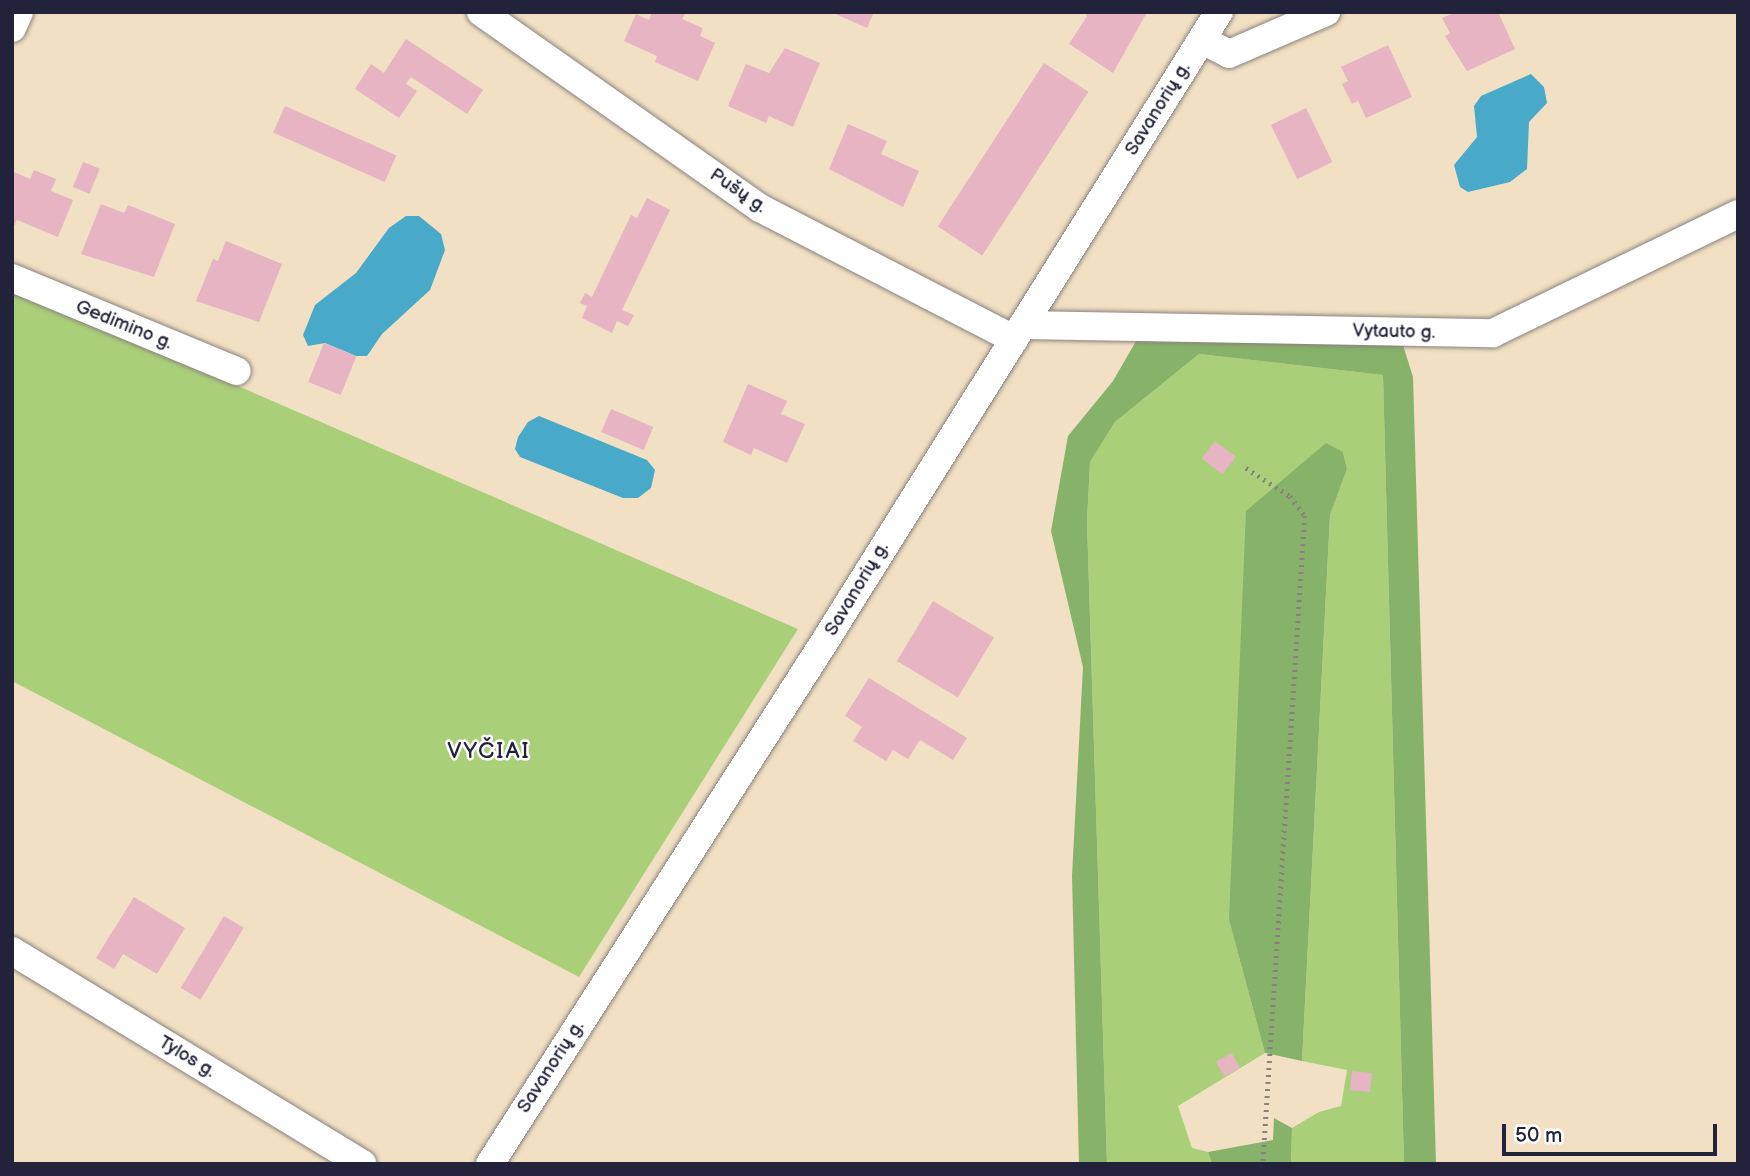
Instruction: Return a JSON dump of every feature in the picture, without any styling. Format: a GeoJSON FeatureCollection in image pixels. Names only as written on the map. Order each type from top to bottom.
{"type":"FeatureCollection","features":[{"type":"Feature","properties":{"kind":"street"},"geometry":{"type":"LineString","coordinates":[[12,28],[19,12]]}},
{"type":"Feature","properties":{"kind":"street","name":"Pušų g."},"geometry":{"type":"LineString","coordinates":[[481,12],[760,208],[1018,332]]}},
{"type":"Feature","properties":{"kind":"street","name":"Savanorių g."},"geometry":{"type":"LineString","coordinates":[[489,1164],[1219,12]]}},
{"type":"Feature","properties":{"kind":"street"},"geometry":{"type":"LineString","coordinates":[[1202,40],[1229,54],[1326,12]]}},
{"type":"Feature","properties":{"kind":"street","name":"Vytauto g."},"geometry":{"type":"LineString","coordinates":[[1018,332],[1493,332],[1738,214]]}},
{"type":"Feature","properties":{"kind":"street","name":"Gedimino g."},"geometry":{"type":"LineString","coordinates":[[12,278],[236,371]]}},
{"type":"Feature","properties":{"kind":"street","name":"Tylos g."},"geometry":{"type":"LineString","coordinates":[[12,951],[362,1164]]}},
{"type":"Feature","properties":{"kind":"path"},"geometry":{"type":"LineString","coordinates":[[1247,468],[1290,496],[1305,516],[1263,1164]]}},
{"type":"Feature","properties":{"kind":"green space"},"geometry":{"type":"Polygon","coordinates":[[[12,288],[798,629],[579,977],[12,681],[12,288]]]}},
{"type":"Feature","properties":{"kind":"green space"},"geometry":{"type":"Polygon","coordinates":[[[1139,336],[1402,342],[1413,377],[1436,1164],[1404,1164],[1383,375],[1199,354],[1115,422],[1090,462],[1087,522],[1107,1164],[1079,1164],[1072,876],[1083,667],[1051,531],[1068,436],[1113,381],[1139,336]]]}},
{"type":"Feature","properties":{"kind":"green space"},"geometry":{"type":"Polygon","coordinates":[[[1199,354],[1383,375],[1404,1164],[1291,1164],[1292,1128],[1319,1112],[1341,1106],[1347,1070],[1302,1061],[1330,515],[1347,469],[1343,452],[1229,920],[1265,1053],[1178,1106],[1192,1148],[1208,1152],[1212,1164],[1107,1164],[1087,522],[1090,462],[1115,422],[1199,354]]]}},
{"type":"Feature","properties":{"kind":"green space"},"geometry":{"type":"Polygon","coordinates":[[[1326,443],[1343,452],[1347,469],[1330,515],[1302,1061],[1265,1053],[1229,920],[1246,511],[1326,443]]]}},
{"type":"Feature","properties":{"kind":"green space"},"geometry":{"type":"Polygon","coordinates":[[[1274,1118],[1292,1128],[1291,1164],[1212,1164],[1208,1152],[1273,1140],[1274,1118]]]}},
{"type":"Feature","properties":{"kind":"water"},"geometry":{"type":"Polygon","coordinates":[[[1531,74],[1544,87],[1547,103],[1529,122],[1527,169],[1510,182],[1468,192],[1460,187],[1454,165],[1477,137],[1474,106],[1481,96],[1531,74]]]}},
{"type":"Feature","properties":{"kind":"water"},"geometry":{"type":"Polygon","coordinates":[[[406,216],[419,216],[441,234],[445,250],[430,290],[382,334],[367,356],[356,356],[325,343],[308,346],[303,335],[315,305],[356,273],[389,228],[406,216]]]}},
{"type":"Feature","properties":{"kind":"water"},"geometry":{"type":"Polygon","coordinates":[[[539,416],[647,460],[655,470],[651,488],[638,498],[623,498],[520,457],[515,449],[518,437],[528,422],[539,416]]]}},
{"type":"Feature","properties":{"kind":"building"},"geometry":{"type":"Polygon","coordinates":[[[652,12],[685,14],[682,19],[703,28],[700,36],[715,43],[698,81],[655,62],[657,56],[624,41],[636,14],[649,20],[652,12]]]}},
{"type":"Feature","properties":{"kind":"building"},"geometry":{"type":"Polygon","coordinates":[[[831,12],[874,12],[867,28],[831,12]]]}},
{"type":"Feature","properties":{"kind":"building"},"geometry":{"type":"Polygon","coordinates":[[[1085,12],[1146,14],[1113,73],[1069,44],[1087,16],[1085,12]]]}},
{"type":"Feature","properties":{"kind":"building"},"geometry":{"type":"Polygon","coordinates":[[[1456,12],[1498,12],[1515,49],[1467,71],[1445,36],[1450,33],[1442,18],[1456,12]]]}},
{"type":"Feature","properties":{"kind":"building"},"geometry":{"type":"Polygon","coordinates":[[[406,39],[483,90],[467,114],[411,77],[406,84],[417,91],[399,118],[355,89],[371,64],[384,73],[406,39]]]}},
{"type":"Feature","properties":{"kind":"building"},"geometry":{"type":"Polygon","coordinates":[[[1388,45],[1412,97],[1366,118],[1358,101],[1352,104],[1342,84],[1348,81],[1341,67],[1388,45]]]}},
{"type":"Feature","properties":{"kind":"building"},"geometry":{"type":"Polygon","coordinates":[[[785,48],[820,63],[793,127],[769,116],[766,123],[728,106],[746,64],[769,73],[785,48]]]}},
{"type":"Feature","properties":{"kind":"building"},"geometry":{"type":"Polygon","coordinates":[[[1044,63],[1088,92],[982,255],[938,227],[1044,63]]]}},
{"type":"Feature","properties":{"kind":"building"},"geometry":{"type":"Polygon","coordinates":[[[285,106],[396,156],[385,182],[273,132],[285,106]]]}},
{"type":"Feature","properties":{"kind":"building"},"geometry":{"type":"Polygon","coordinates":[[[1306,108],[1332,162],[1297,179],[1271,125],[1306,108]]]}},
{"type":"Feature","properties":{"kind":"building"},"geometry":{"type":"Polygon","coordinates":[[[848,124],[887,141],[881,154],[919,171],[903,207],[829,169],[848,124]]]}},
{"type":"Feature","properties":{"kind":"building"},"geometry":{"type":"Polygon","coordinates":[[[83,162],[100,169],[90,194],[73,187],[83,162]]]}},
{"type":"Feature","properties":{"kind":"building"},"geometry":{"type":"Polygon","coordinates":[[[34,170],[56,179],[51,191],[73,200],[58,237],[17,220],[12,230],[12,171],[30,179],[34,170]]]}},
{"type":"Feature","properties":{"kind":"building"},"geometry":{"type":"Polygon","coordinates":[[[647,198],[670,210],[622,310],[634,315],[628,326],[617,321],[612,333],[582,318],[587,306],[580,303],[585,293],[592,297],[631,215],[637,218],[647,198]]]}},
{"type":"Feature","properties":{"kind":"building"},"geometry":{"type":"Polygon","coordinates":[[[101,204],[124,213],[128,205],[175,224],[154,277],[81,254],[101,204]]]}},
{"type":"Feature","properties":{"kind":"building"},"geometry":{"type":"Polygon","coordinates":[[[226,241],[282,264],[259,322],[196,301],[213,259],[218,261],[226,241]]]}},
{"type":"Feature","properties":{"kind":"building"},"geometry":{"type":"Polygon","coordinates":[[[324,343],[356,356],[341,395],[308,382],[324,343]]]}},
{"type":"Feature","properties":{"kind":"building"},"geometry":{"type":"Polygon","coordinates":[[[748,384],[787,401],[781,414],[805,424],[787,463],[754,448],[751,455],[723,442],[748,384]]]}},
{"type":"Feature","properties":{"kind":"building"},"geometry":{"type":"Polygon","coordinates":[[[611,409],[653,427],[644,450],[601,432],[611,409]]]}},
{"type":"Feature","properties":{"kind":"building"},"geometry":{"type":"Polygon","coordinates":[[[1215,441],[1236,457],[1223,474],[1202,459],[1215,441]]]}},
{"type":"Feature","properties":{"kind":"building"},"geometry":{"type":"Polygon","coordinates":[[[933,601],[994,638],[958,698],[897,661],[933,601]]]}},
{"type":"Feature","properties":{"kind":"building"},"geometry":{"type":"Polygon","coordinates":[[[869,678],[967,738],[953,760],[920,740],[908,759],[893,750],[886,761],[853,741],[862,727],[845,716],[869,678]]]}},
{"type":"Feature","properties":{"kind":"building"},"geometry":{"type":"Polygon","coordinates":[[[134,897],[185,928],[157,974],[123,954],[114,969],[96,958],[134,897]]]}},
{"type":"Feature","properties":{"kind":"building"},"geometry":{"type":"Polygon","coordinates":[[[224,916],[244,928],[200,1000],[181,988],[224,916]]]}},
{"type":"Feature","properties":{"kind":"building"},"geometry":{"type":"Polygon","coordinates":[[[1232,1053],[1240,1068],[1224,1076],[1216,1061],[1232,1053]]]}},
{"type":"Feature","properties":{"kind":"building"},"geometry":{"type":"Polygon","coordinates":[[[1352,1071],[1372,1073],[1370,1092],[1350,1090],[1352,1071]]]}},
{"type":"Feature","properties":{"kind":"district","name":"VYČIAI"},"geometry":{"type":"Point","coordinates":[489,751]}}]}
